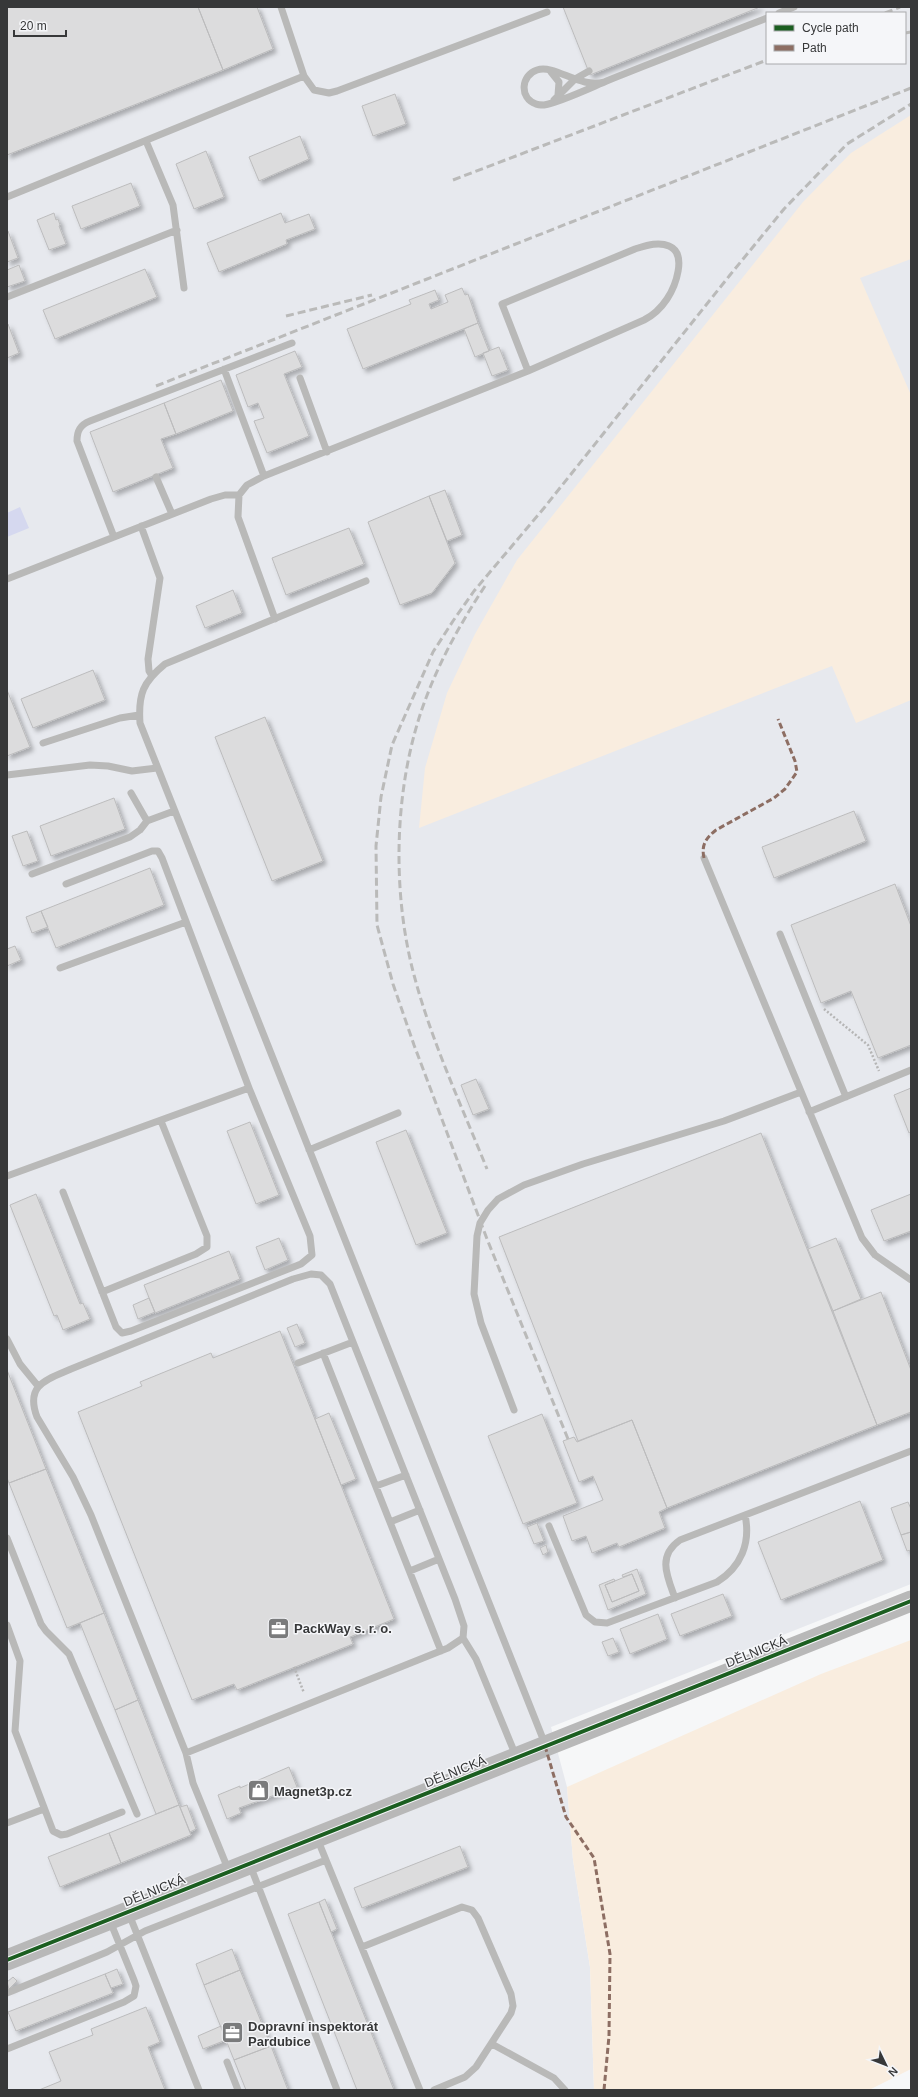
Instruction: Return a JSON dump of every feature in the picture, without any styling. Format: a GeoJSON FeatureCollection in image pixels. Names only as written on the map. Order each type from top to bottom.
{"type":"FeatureCollection","features":[{"type":"Feature","properties":{"kind":"street","name":"DĚLNICKÁ"},"geometry":{"type":"LineString","coordinates":[[7,1960],[911,1601]]}},
{"type":"Feature","properties":{"kind":"lane"},"geometry":{"type":"LineString","coordinates":[[281,7],[308,85],[314,90],[329,93],[547,12]]}},
{"type":"Feature","properties":{"kind":"lane"},"geometry":{"type":"LineString","coordinates":[[782,12],[794,7]]}},
{"type":"Feature","properties":{"kind":"lane"},"geometry":{"type":"LineString","coordinates":[[604,82],[591,84],[542,69],[531,73],[526,77],[524,89],[529,100],[534,104],[540,105],[604,82],[766,18]]}},
{"type":"Feature","properties":{"kind":"lane"},"geometry":{"type":"LineString","coordinates":[[548,70],[553,73],[560,82],[559,94],[553,101]]}},
{"type":"Feature","properties":{"kind":"lane"},"geometry":{"type":"LineString","coordinates":[[553,101],[575,79],[589,71]]}},
{"type":"Feature","properties":{"kind":"lane"},"geometry":{"type":"LineString","coordinates":[[7,197],[304,76]]}},
{"type":"Feature","properties":{"kind":"lane"},"geometry":{"type":"LineString","coordinates":[[146,141],[173,205],[184,288]]}},
{"type":"Feature","properties":{"kind":"lane"},"geometry":{"type":"LineString","coordinates":[[7,297],[177,230]]}},
{"type":"Feature","properties":{"kind":"lane"},"geometry":{"type":"LineString","coordinates":[[275,619],[238,518],[239,495],[247,485],[264,476],[528,371],[653,316],[667,299],[675,282],[679,264],[676,252],[672,248],[657,244],[635,249],[502,304],[528,371]]}},
{"type":"Feature","properties":{"kind":"lane"},"geometry":{"type":"LineString","coordinates":[[114,537],[77,441],[79,428],[84,424],[292,342]]}},
{"type":"Feature","properties":{"kind":"lane"},"geometry":{"type":"LineString","coordinates":[[224,369],[264,476]]}},
{"type":"Feature","properties":{"kind":"lane"},"geometry":{"type":"LineString","coordinates":[[300,378],[327,452]]}},
{"type":"Feature","properties":{"kind":"lane"},"geometry":{"type":"LineString","coordinates":[[156,477],[172,514]]}},
{"type":"Feature","properties":{"kind":"lane"},"geometry":{"type":"LineString","coordinates":[[7,579],[211,499],[225,495],[239,495]]}},
{"type":"Feature","properties":{"kind":"lane"},"geometry":{"type":"LineString","coordinates":[[141,526],[160,578],[148,659],[149,671],[152,676]]}},
{"type":"Feature","properties":{"kind":"lane"},"geometry":{"type":"LineString","coordinates":[[366,581],[177,658],[166,664],[152,676],[141,692],[138,707],[139,715],[144,738],[545,1746]]}},
{"type":"Feature","properties":{"kind":"lane"},"geometry":{"type":"LineString","coordinates":[[43,743],[120,718],[139,715]]}},
{"type":"Feature","properties":{"kind":"lane"},"geometry":{"type":"LineString","coordinates":[[7,775],[90,765],[108,766],[132,771],[157,768]]}},
{"type":"Feature","properties":{"kind":"lane"},"geometry":{"type":"LineString","coordinates":[[131,793],[147,821]]}},
{"type":"Feature","properties":{"kind":"lane"},"geometry":{"type":"LineString","coordinates":[[32,874],[130,837],[140,830],[147,821],[174,811]]}},
{"type":"Feature","properties":{"kind":"lane"},"geometry":{"type":"LineString","coordinates":[[63,1192],[116,1327],[122,1333],[126,1333],[301,1264],[312,1255],[313,1250],[310,1236],[249,1088],[162,858],[158,851],[152,851],[66,884]]}},
{"type":"Feature","properties":{"kind":"lane"},"geometry":{"type":"LineString","coordinates":[[704,858],[857,1227],[867,1246],[883,1261],[911,1280]]}},
{"type":"Feature","properties":{"kind":"lane"},"geometry":{"type":"LineString","coordinates":[[60,968],[186,922]]}},
{"type":"Feature","properties":{"kind":"lane"},"geometry":{"type":"LineString","coordinates":[[780,934],[846,1097]]}},
{"type":"Feature","properties":{"kind":"lane"},"geometry":{"type":"LineString","coordinates":[[809,1112],[911,1070]]}},
{"type":"Feature","properties":{"kind":"lane"},"geometry":{"type":"LineString","coordinates":[[7,1176],[249,1088]]}},
{"type":"Feature","properties":{"kind":"lane"},"geometry":{"type":"LineString","coordinates":[[514,1410],[481,1323],[474,1294],[477,1236],[480,1223],[488,1210],[498,1199],[524,1185],[583,1164],[724,1121],[801,1092]]}},
{"type":"Feature","properties":{"kind":"lane"},"geometry":{"type":"LineString","coordinates":[[308,1150],[398,1113]]}},
{"type":"Feature","properties":{"kind":"lane"},"geometry":{"type":"LineString","coordinates":[[102,1292],[196,1254],[207,1247],[207,1236],[161,1121]]}},
{"type":"Feature","properties":{"kind":"lane"},"geometry":{"type":"LineString","coordinates":[[229,1871],[193,1783],[186,1753],[85,1500],[37,1417],[34,1409],[33,1395],[38,1386],[71,1369],[283,1283],[311,1274],[321,1275],[327,1279],[459,1610],[464,1626],[463,1638],[476,1659],[517,1757]]}},
{"type":"Feature","properties":{"kind":"lane"},"geometry":{"type":"LineString","coordinates":[[7,1339],[20,1364],[38,1386]]}},
{"type":"Feature","properties":{"kind":"lane"},"geometry":{"type":"LineString","coordinates":[[298,1363],[353,1342]]}},
{"type":"Feature","properties":{"kind":"lane"},"geometry":{"type":"LineString","coordinates":[[323,1353],[441,1651]]}},
{"type":"Feature","properties":{"kind":"lane"},"geometry":{"type":"LineString","coordinates":[[675,1598],[666,1568],[666,1559],[673,1545],[689,1536],[911,1451]]}},
{"type":"Feature","properties":{"kind":"lane"},"geometry":{"type":"LineString","coordinates":[[376,1486],[406,1475]]}},
{"type":"Feature","properties":{"kind":"lane"},"geometry":{"type":"LineString","coordinates":[[390,1522],[420,1510]]}},
{"type":"Feature","properties":{"kind":"lane"},"geometry":{"type":"LineString","coordinates":[[549,1526],[582,1609],[589,1619],[600,1623],[612,1622],[717,1582],[728,1575],[737,1565],[746,1544],[748,1531],[745,1515]]}},
{"type":"Feature","properties":{"kind":"lane"},"geometry":{"type":"LineString","coordinates":[[7,1538],[41,1624],[69,1654],[137,1814]]}},
{"type":"Feature","properties":{"kind":"lane"},"geometry":{"type":"LineString","coordinates":[[410,1571],[439,1559]]}},
{"type":"Feature","properties":{"kind":"lane"},"geometry":{"type":"LineString","coordinates":[[7,1625],[20,1661],[15,1731],[53,1831],[61,1835],[122,1812]]}},
{"type":"Feature","properties":{"kind":"lane"},"geometry":{"type":"LineString","coordinates":[[186,1753],[441,1651],[456,1644],[463,1638]]}},
{"type":"Feature","properties":{"kind":"lane"},"geometry":{"type":"LineString","coordinates":[[7,1823],[44,1810]]}},
{"type":"Feature","properties":{"kind":"lane"},"geometry":{"type":"LineString","coordinates":[[317,1837],[420,2090]]}},
{"type":"Feature","properties":{"kind":"lane"},"geometry":{"type":"LineString","coordinates":[[7,1994],[120,1945],[138,1935],[326,1860]]}},
{"type":"Feature","properties":{"kind":"lane"},"geometry":{"type":"LineString","coordinates":[[249,1863],[337,2090]]}},
{"type":"Feature","properties":{"kind":"lane"},"geometry":{"type":"LineString","coordinates":[[362,1947],[456,1908],[462,1907],[472,1910],[478,1918],[512,2000],[513,2006],[508,2019],[471,2072],[459,2080],[434,2090]]}},
{"type":"Feature","properties":{"kind":"lane"},"geometry":{"type":"LineString","coordinates":[[128,1911],[199,2090]]}},
{"type":"Feature","properties":{"kind":"lane"},"geometry":{"type":"LineString","coordinates":[[7,2049],[124,2002],[134,1996],[136,1986],[110,1919]]}},
{"type":"Feature","properties":{"kind":"lane"},"geometry":{"type":"LineString","coordinates":[[492,2044],[554,2078],[565,2090]]}},
{"type":"Feature","properties":{"kind":"lane"},"geometry":{"type":"LineString","coordinates":[[227,2062],[238,2090]]}},
{"type":"Feature","properties":{"kind":"path"},"geometry":{"type":"LineString","coordinates":[[809,1004],[816,1002],[868,1045],[883,1082]]}},
{"type":"Feature","properties":{"kind":"path"},"geometry":{"type":"LineString","coordinates":[[294,1667],[309,1704]]}},
{"type":"Feature","properties":{"kind":"shaded area"},"geometry":{"type":"Polygon","coordinates":[[[7,7],[911,7],[911,1584],[551,1727],[567,1787],[573,1860],[590,1967],[594,2090],[7,2090],[7,7]]]}},
{"type":"Feature","properties":{"kind":"shaded area"},"geometry":{"type":"Polygon","coordinates":[[[911,115],[911,259],[860,278],[911,395],[911,700],[856,723],[832,666],[419,828],[425,768],[447,693],[475,634],[517,560],[803,202],[851,153],[911,115]]]}},
{"type":"Feature","properties":{"kind":"shaded area"},"geometry":{"type":"Polygon","coordinates":[[[911,1640],[911,2069],[869,2090],[594,2090],[590,1967],[573,1860],[567,1787],[821,1674],[911,1640]]]}},
{"type":"Feature","properties":{"kind":"water"},"geometry":{"type":"Polygon","coordinates":[[[20,507],[29,528],[7,537],[7,513],[20,507]]]}},
{"type":"Feature","properties":{"kind":"building"},"geometry":{"type":"Polygon","coordinates":[[[7,7],[198,7],[223,70],[7,155],[7,7]]]}},
{"type":"Feature","properties":{"kind":"building"},"geometry":{"type":"Polygon","coordinates":[[[198,7],[257,7],[273,49],[223,70],[198,7]]]}},
{"type":"Feature","properties":{"kind":"building"},"geometry":{"type":"Polygon","coordinates":[[[563,7],[760,7],[590,75],[563,7]]]}},
{"type":"Feature","properties":{"kind":"building"},"geometry":{"type":"Polygon","coordinates":[[[395,94],[406,124],[373,136],[362,106],[395,94]]]}},
{"type":"Feature","properties":{"kind":"building"},"geometry":{"type":"Polygon","coordinates":[[[300,136],[309,159],[259,181],[249,157],[300,136]]]}},
{"type":"Feature","properties":{"kind":"building"},"geometry":{"type":"Polygon","coordinates":[[[206,151],[224,197],[194,209],[176,164],[206,151]]]}},
{"type":"Feature","properties":{"kind":"building"},"geometry":{"type":"Polygon","coordinates":[[[131,183],[140,206],[81,229],[72,206],[131,183]]]}},
{"type":"Feature","properties":{"kind":"building"},"geometry":{"type":"Polygon","coordinates":[[[54,213],[56,220],[58,219],[66,244],[49,250],[37,220],[54,213]]]}},
{"type":"Feature","properties":{"kind":"building"},"geometry":{"type":"Polygon","coordinates":[[[281,213],[285,223],[309,214],[315,229],[286,240],[287,244],[219,272],[207,243],[281,213]]]}},
{"type":"Feature","properties":{"kind":"building"},"geometry":{"type":"Polygon","coordinates":[[[8,231],[18,258],[7,262],[7,232],[8,231]]]}},
{"type":"Feature","properties":{"kind":"building"},"geometry":{"type":"Polygon","coordinates":[[[19,265],[25,281],[7,287],[7,270],[19,265]]]}},
{"type":"Feature","properties":{"kind":"building"},"geometry":{"type":"Polygon","coordinates":[[[145,269],[157,297],[55,339],[43,310],[145,269]]]}},
{"type":"Feature","properties":{"kind":"building"},"geometry":{"type":"Polygon","coordinates":[[[462,288],[465,295],[468,294],[478,323],[363,369],[347,329],[411,304],[409,300],[435,290],[439,300],[429,304],[431,309],[448,302],[445,295],[462,288]]]}},
{"type":"Feature","properties":{"kind":"building"},"geometry":{"type":"Polygon","coordinates":[[[478,323],[489,351],[475,357],[464,329],[478,323]]]}},
{"type":"Feature","properties":{"kind":"building"},"geometry":{"type":"Polygon","coordinates":[[[8,324],[19,353],[7,358],[7,325],[8,324]]]}},
{"type":"Feature","properties":{"kind":"building"},"geometry":{"type":"Polygon","coordinates":[[[499,347],[508,370],[492,376],[483,353],[499,347]]]}},
{"type":"Feature","properties":{"kind":"building"},"geometry":{"type":"Polygon","coordinates":[[[295,351],[302,367],[284,374],[309,436],[267,453],[254,421],[264,418],[258,403],[248,407],[236,375],[295,351]]]}},
{"type":"Feature","properties":{"kind":"building"},"geometry":{"type":"Polygon","coordinates":[[[221,380],[233,411],[176,434],[164,403],[221,380]]]}},
{"type":"Feature","properties":{"kind":"building"},"geometry":{"type":"Polygon","coordinates":[[[164,403],[176,434],[161,439],[173,468],[113,492],[90,432],[164,403]]]}},
{"type":"Feature","properties":{"kind":"building"},"geometry":{"type":"Polygon","coordinates":[[[445,490],[462,535],[447,541],[429,496],[445,490]]]}},
{"type":"Feature","properties":{"kind":"building"},"geometry":{"type":"Polygon","coordinates":[[[429,496],[455,563],[432,593],[400,605],[368,522],[429,496]]]}},
{"type":"Feature","properties":{"kind":"building"},"geometry":{"type":"Polygon","coordinates":[[[349,528],[364,564],[286,595],[272,558],[349,528]]]}},
{"type":"Feature","properties":{"kind":"building"},"geometry":{"type":"Polygon","coordinates":[[[233,590],[242,613],[205,628],[196,606],[233,590]]]}},
{"type":"Feature","properties":{"kind":"building"},"geometry":{"type":"Polygon","coordinates":[[[93,670],[105,700],[33,728],[21,699],[93,670]]]}},
{"type":"Feature","properties":{"kind":"building"},"geometry":{"type":"Polygon","coordinates":[[[7,690],[30,747],[7,756],[7,690]]]}},
{"type":"Feature","properties":{"kind":"building"},"geometry":{"type":"Polygon","coordinates":[[[265,717],[323,861],[272,881],[215,737],[265,717]]]}},
{"type":"Feature","properties":{"kind":"building"},"geometry":{"type":"Polygon","coordinates":[[[114,798],[125,829],[51,856],[40,826],[114,798]]]}},
{"type":"Feature","properties":{"kind":"building"},"geometry":{"type":"Polygon","coordinates":[[[854,811],[866,841],[774,878],[762,847],[854,811]]]}},
{"type":"Feature","properties":{"kind":"building"},"geometry":{"type":"Polygon","coordinates":[[[27,831],[38,861],[23,866],[12,836],[27,831]]]}},
{"type":"Feature","properties":{"kind":"building"},"geometry":{"type":"Polygon","coordinates":[[[150,868],[164,905],[56,948],[41,911],[150,868]]]}},
{"type":"Feature","properties":{"kind":"building"},"geometry":{"type":"Polygon","coordinates":[[[895,884],[911,926],[911,1045],[878,1058],[851,991],[821,1003],[791,925],[895,884]]]}},
{"type":"Feature","properties":{"kind":"building"},"geometry":{"type":"Polygon","coordinates":[[[41,911],[48,927],[32,933],[26,917],[41,911]]]}},
{"type":"Feature","properties":{"kind":"building"},"geometry":{"type":"Polygon","coordinates":[[[15,946],[21,960],[7,966],[7,949],[15,946]]]}},
{"type":"Feature","properties":{"kind":"building"},"geometry":{"type":"Polygon","coordinates":[[[476,1079],[489,1109],[473,1115],[461,1085],[476,1079]]]}},
{"type":"Feature","properties":{"kind":"building"},"geometry":{"type":"Polygon","coordinates":[[[911,1088],[911,1132],[909,1133],[894,1095],[911,1088]]]}},
{"type":"Feature","properties":{"kind":"building"},"geometry":{"type":"Polygon","coordinates":[[[250,1122],[279,1195],[256,1204],[227,1131],[250,1122]]]}},
{"type":"Feature","properties":{"kind":"building"},"geometry":{"type":"Polygon","coordinates":[[[406,1130],[447,1233],[416,1245],[376,1142],[406,1130]]]}},
{"type":"Feature","properties":{"kind":"building"},"geometry":{"type":"Polygon","coordinates":[[[761,1133],[877,1425],[667,1508],[632,1420],[578,1441],[499,1237],[761,1133]]]}},
{"type":"Feature","properties":{"kind":"building"},"geometry":{"type":"Polygon","coordinates":[[[36,1194],[80,1304],[83,1303],[90,1319],[63,1330],[57,1315],[54,1316],[10,1205],[36,1194]]]}},
{"type":"Feature","properties":{"kind":"building"},"geometry":{"type":"Polygon","coordinates":[[[911,1194],[911,1231],[884,1241],[871,1210],[911,1194]]]}},
{"type":"Feature","properties":{"kind":"building"},"geometry":{"type":"Polygon","coordinates":[[[279,1238],[288,1260],[265,1270],[256,1247],[279,1238]]]}},
{"type":"Feature","properties":{"kind":"building"},"geometry":{"type":"Polygon","coordinates":[[[836,1238],[861,1299],[833,1311],[808,1249],[836,1238]]]}},
{"type":"Feature","properties":{"kind":"building"},"geometry":{"type":"Polygon","coordinates":[[[229,1251],[240,1279],[155,1313],[144,1285],[229,1251]]]}},
{"type":"Feature","properties":{"kind":"building"},"geometry":{"type":"Polygon","coordinates":[[[881,1292],[911,1370],[911,1412],[877,1425],[833,1311],[881,1292]]]}},
{"type":"Feature","properties":{"kind":"building"},"geometry":{"type":"Polygon","coordinates":[[[149,1298],[155,1312],[138,1319],[133,1305],[149,1298]]]}},
{"type":"Feature","properties":{"kind":"building"},"geometry":{"type":"Polygon","coordinates":[[[297,1324],[305,1343],[295,1347],[287,1328],[297,1324]]]}},
{"type":"Feature","properties":{"kind":"building"},"geometry":{"type":"Polygon","coordinates":[[[280,1331],[394,1619],[350,1637],[353,1644],[237,1690],[234,1684],[192,1700],[78,1412],[142,1386],[140,1382],[211,1353],[213,1358],[280,1331]]]}},
{"type":"Feature","properties":{"kind":"building"},"geometry":{"type":"Polygon","coordinates":[[[7,1370],[46,1469],[9,1483],[7,1478],[7,1370]]]}},
{"type":"Feature","properties":{"kind":"building"},"geometry":{"type":"Polygon","coordinates":[[[329,1413],[356,1479],[341,1485],[315,1419],[329,1413]]]}},
{"type":"Feature","properties":{"kind":"building"},"geometry":{"type":"Polygon","coordinates":[[[542,1414],[577,1503],[523,1524],[488,1436],[542,1414]]]}},
{"type":"Feature","properties":{"kind":"building"},"geometry":{"type":"Polygon","coordinates":[[[632,1420],[667,1508],[659,1512],[665,1528],[619,1547],[617,1543],[592,1553],[586,1536],[572,1541],[563,1516],[603,1500],[593,1476],[579,1482],[563,1441],[574,1437],[577,1442],[632,1420]]]}},
{"type":"Feature","properties":{"kind":"building"},"geometry":{"type":"Polygon","coordinates":[[[46,1469],[104,1613],[67,1628],[9,1483],[46,1469]]]}},
{"type":"Feature","properties":{"kind":"building"},"geometry":{"type":"Polygon","coordinates":[[[860,1501],[883,1560],[781,1600],[758,1542],[860,1501]]]}},
{"type":"Feature","properties":{"kind":"building"},"geometry":{"type":"Polygon","coordinates":[[[908,1502],[911,1509],[911,1532],[901,1535],[891,1508],[908,1502]]]}},
{"type":"Feature","properties":{"kind":"building"},"geometry":{"type":"Polygon","coordinates":[[[537,1523],[544,1541],[534,1544],[527,1527],[537,1523]]]}},
{"type":"Feature","properties":{"kind":"building"},"geometry":{"type":"Polygon","coordinates":[[[911,1532],[911,1550],[907,1551],[901,1535],[911,1532]]]}},
{"type":"Feature","properties":{"kind":"building"},"geometry":{"type":"Polygon","coordinates":[[[546,1545],[548,1552],[543,1555],[540,1548],[546,1545]]]}},
{"type":"Feature","properties":{"kind":"building"},"geometry":{"type":"Polygon","coordinates":[[[637,1569],[646,1594],[608,1610],[599,1585],[614,1579],[615,1581],[605,1585],[612,1602],[639,1591],[632,1574],[623,1577],[622,1575],[637,1569]]]}},
{"type":"Feature","properties":{"kind":"building"},"geometry":{"type":"Polygon","coordinates":[[[632,1574],[639,1591],[612,1602],[605,1585],[632,1574]]]}},
{"type":"Feature","properties":{"kind":"building"},"geometry":{"type":"Polygon","coordinates":[[[723,1594],[732,1616],[680,1636],[671,1614],[723,1594]]]}},
{"type":"Feature","properties":{"kind":"building"},"geometry":{"type":"Polygon","coordinates":[[[104,1613],[138,1700],[115,1710],[80,1623],[104,1613]]]}},
{"type":"Feature","properties":{"kind":"building"},"geometry":{"type":"Polygon","coordinates":[[[658,1614],[667,1639],[630,1654],[620,1629],[658,1614]]]}},
{"type":"Feature","properties":{"kind":"building"},"geometry":{"type":"Polygon","coordinates":[[[613,1638],[619,1652],[608,1656],[602,1642],[613,1638]]]}},
{"type":"Feature","properties":{"kind":"building"},"geometry":{"type":"Polygon","coordinates":[[[138,1700],[179,1805],[156,1814],[115,1710],[138,1700]]]}},
{"type":"Feature","properties":{"kind":"building"},"geometry":{"type":"Polygon","coordinates":[[[289,1767],[297,1787],[239,1808],[241,1813],[227,1819],[218,1795],[240,1786],[240,1788],[289,1767]]]}},
{"type":"Feature","properties":{"kind":"building"},"geometry":{"type":"Polygon","coordinates":[[[179,1805],[191,1835],[121,1863],[109,1833],[179,1805]]]}},
{"type":"Feature","properties":{"kind":"building"},"geometry":{"type":"Polygon","coordinates":[[[187,1805],[196,1829],[190,1832],[180,1807],[187,1805]]]}},
{"type":"Feature","properties":{"kind":"building"},"geometry":{"type":"Polygon","coordinates":[[[109,1833],[121,1863],[60,1887],[48,1857],[109,1833]]]}},
{"type":"Feature","properties":{"kind":"building"},"geometry":{"type":"Polygon","coordinates":[[[460,1846],[468,1867],[362,1908],[354,1888],[460,1846]]]}},
{"type":"Feature","properties":{"kind":"building"},"geometry":{"type":"Polygon","coordinates":[[[325,1899],[337,1929],[331,1932],[319,1902],[325,1899]]]}},
{"type":"Feature","properties":{"kind":"building"},"geometry":{"type":"Polygon","coordinates":[[[319,1902],[394,2090],[357,2090],[288,1914],[319,1902]]]}},
{"type":"Feature","properties":{"kind":"building"},"geometry":{"type":"Polygon","coordinates":[[[232,1949],[240,1970],[204,1985],[196,1964],[232,1949]]]}},
{"type":"Feature","properties":{"kind":"building"},"geometry":{"type":"Polygon","coordinates":[[[117,1969],[123,1984],[111,1988],[105,1974],[117,1969]]]}},
{"type":"Feature","properties":{"kind":"building"},"geometry":{"type":"Polygon","coordinates":[[[240,1970],[271,2046],[234,2060],[204,1985],[240,1970]]]}},
{"type":"Feature","properties":{"kind":"building"},"geometry":{"type":"Polygon","coordinates":[[[105,1974],[113,1993],[16,2031],[8,2012],[105,1974]]]}},
{"type":"Feature","properties":{"kind":"building"},"geometry":{"type":"Polygon","coordinates":[[[13,1977],[17,1981],[9,1989],[7,1982],[13,1977]]]}},
{"type":"Feature","properties":{"kind":"building"},"geometry":{"type":"Polygon","coordinates":[[[146,2007],[160,2042],[148,2047],[165,2090],[39,2090],[61,2081],[49,2052],[93,2035],[91,2029],[146,2007]]]}},
{"type":"Feature","properties":{"kind":"building"},"geometry":{"type":"Polygon","coordinates":[[[221,2026],[226,2040],[203,2049],[198,2036],[221,2026]]]}},
{"type":"Feature","properties":{"kind":"building"},"geometry":{"type":"Polygon","coordinates":[[[271,2046],[288,2090],[246,2090],[234,2060],[271,2046]]]}},
{"type":"Feature","properties":{"kind":"railway"},"geometry":{"type":"LineString","coordinates":[[888,12],[900,7]]}},
{"type":"Feature","properties":{"kind":"railway"},"geometry":{"type":"LineString","coordinates":[[906,33],[911,32]]}},
{"type":"Feature","properties":{"kind":"railway"},"geometry":{"type":"LineString","coordinates":[[453,180],[766,60]]}},
{"type":"Feature","properties":{"kind":"railway"},"geometry":{"type":"LineString","coordinates":[[156,386],[911,88]]}},
{"type":"Feature","properties":{"kind":"railway"},"geometry":{"type":"LineString","coordinates":[[568,1439],[487,1239],[414,1045],[393,984],[377,925],[376,846],[381,797],[392,745],[433,652],[474,591],[544,508],[784,209],[847,144],[911,104]]}},
{"type":"Feature","properties":{"kind":"railway"},"geometry":{"type":"LineString","coordinates":[[286,316],[372,295]]}},
{"type":"Feature","properties":{"kind":"railway"},"geometry":{"type":"LineString","coordinates":[[485,586],[460,626],[445,654],[426,698],[415,730],[407,765],[402,800],[399,836],[399,872],[407,942],[421,999],[448,1073],[487,1169]]}},
{"type":"Feature","properties":{"kind":"marked path"},"geometry":{"type":"LineString","coordinates":[[704,858],[703,849],[705,842],[712,833],[774,798],[785,789],[797,772],[795,761],[778,719]]}},
{"type":"Feature","properties":{"kind":"marked path"},"geometry":{"type":"LineString","coordinates":[[545,1746],[566,1817],[594,1858],[610,1954],[609,2036],[604,2090]]}},
{"type":"Feature","properties":{"kind":"cycle path"},"geometry":{"type":"LineString","coordinates":[[7,1960],[911,1601]]}},
{"type":"Feature","properties":{"kind":"place","name":"PackWay s. r. o."},"geometry":{"type":"Point","coordinates":[278,1628]}},
{"type":"Feature","properties":{"kind":"place","name":"Magnet3p.cz"},"geometry":{"type":"Point","coordinates":[259,1791]}},
{"type":"Feature","properties":{"kind":"place","name":"Dopravní inspektorát Pardubice"},"geometry":{"type":"Point","coordinates":[232,2033]}}]}
